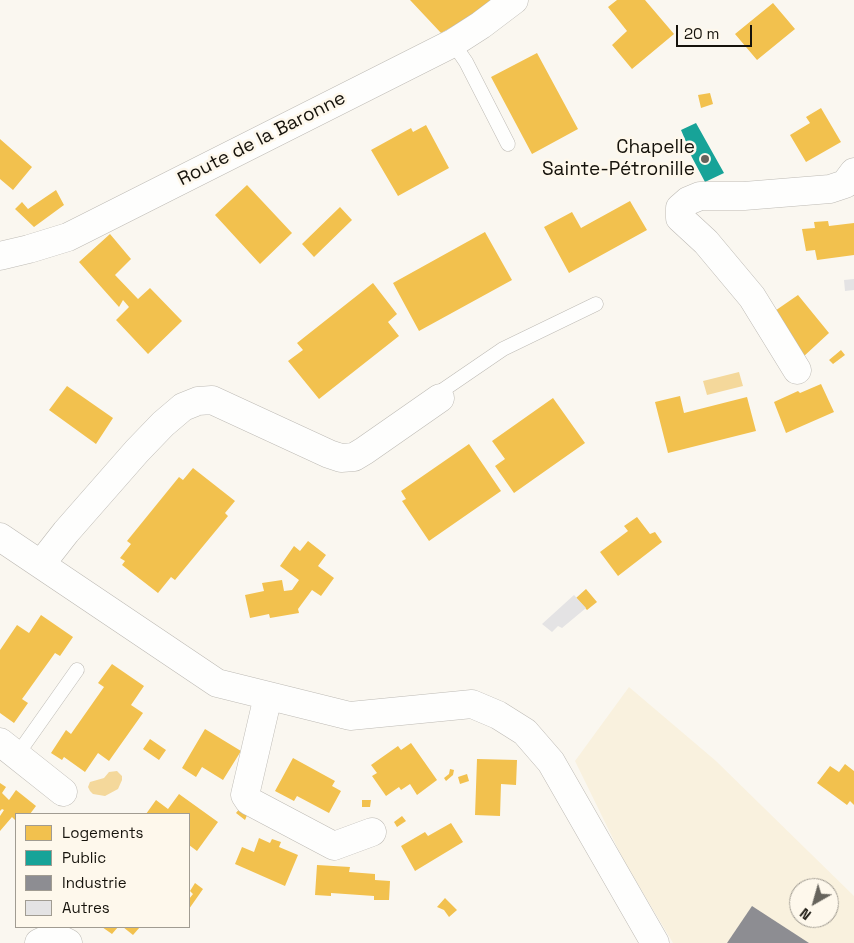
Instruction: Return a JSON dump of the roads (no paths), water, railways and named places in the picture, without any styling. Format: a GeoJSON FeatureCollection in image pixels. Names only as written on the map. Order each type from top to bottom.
{"type":"FeatureCollection","features":[{"type":"Feature","properties":{"kind":"street","name":"Route de la Baronne"},"geometry":{"type":"LineString","coordinates":[[0,256],[68,237],[453,43],[514,0]]}},
{"type":"Feature","properties":{"kind":"street"},"geometry":{"type":"LineString","coordinates":[[797,370],[752,297],[706,242],[680,218],[680,208],[688,201],[700,196],[744,196],[830,189],[844,184],[854,172]]}},
{"type":"Feature","properties":{"kind":"street"},"geometry":{"type":"LineString","coordinates":[[41,564],[66,532],[163,424],[184,407],[198,401],[212,400],[341,458],[354,457],[364,451],[440,398]]}},
{"type":"Feature","properties":{"kind":"street"},"geometry":{"type":"LineString","coordinates":[[0,537],[217,683],[350,716],[472,704],[512,723],[525,732],[551,762],[655,943]]}},
{"type":"Feature","properties":{"kind":"street"},"geometry":{"type":"LineString","coordinates":[[268,696],[245,795],[249,801],[334,846],[372,832]]}},
{"type":"Feature","properties":{"kind":"street"},"geometry":{"type":"LineString","coordinates":[[8,749],[63,792]]}},
{"type":"Feature","properties":{"kind":"street"},"geometry":{"type":"LineString","coordinates":[[40,943],[54,936],[68,943]]}},
{"type":"Feature","properties":{"kind":"lane"},"geometry":{"type":"LineString","coordinates":[[453,43],[466,62],[508,144]]}},
{"type":"Feature","properties":{"kind":"lane"},"geometry":{"type":"LineString","coordinates":[[440,398],[443,390],[504,349],[596,304]]}},
{"type":"Feature","properties":{"kind":"lane"},"geometry":{"type":"LineString","coordinates":[[8,749],[77,670]]}},
{"type":"Feature","properties":{"kind":"place","name":"Chapelle Sainte-Pétronille"},"geometry":{"type":"Point","coordinates":[705,159]}}]}
